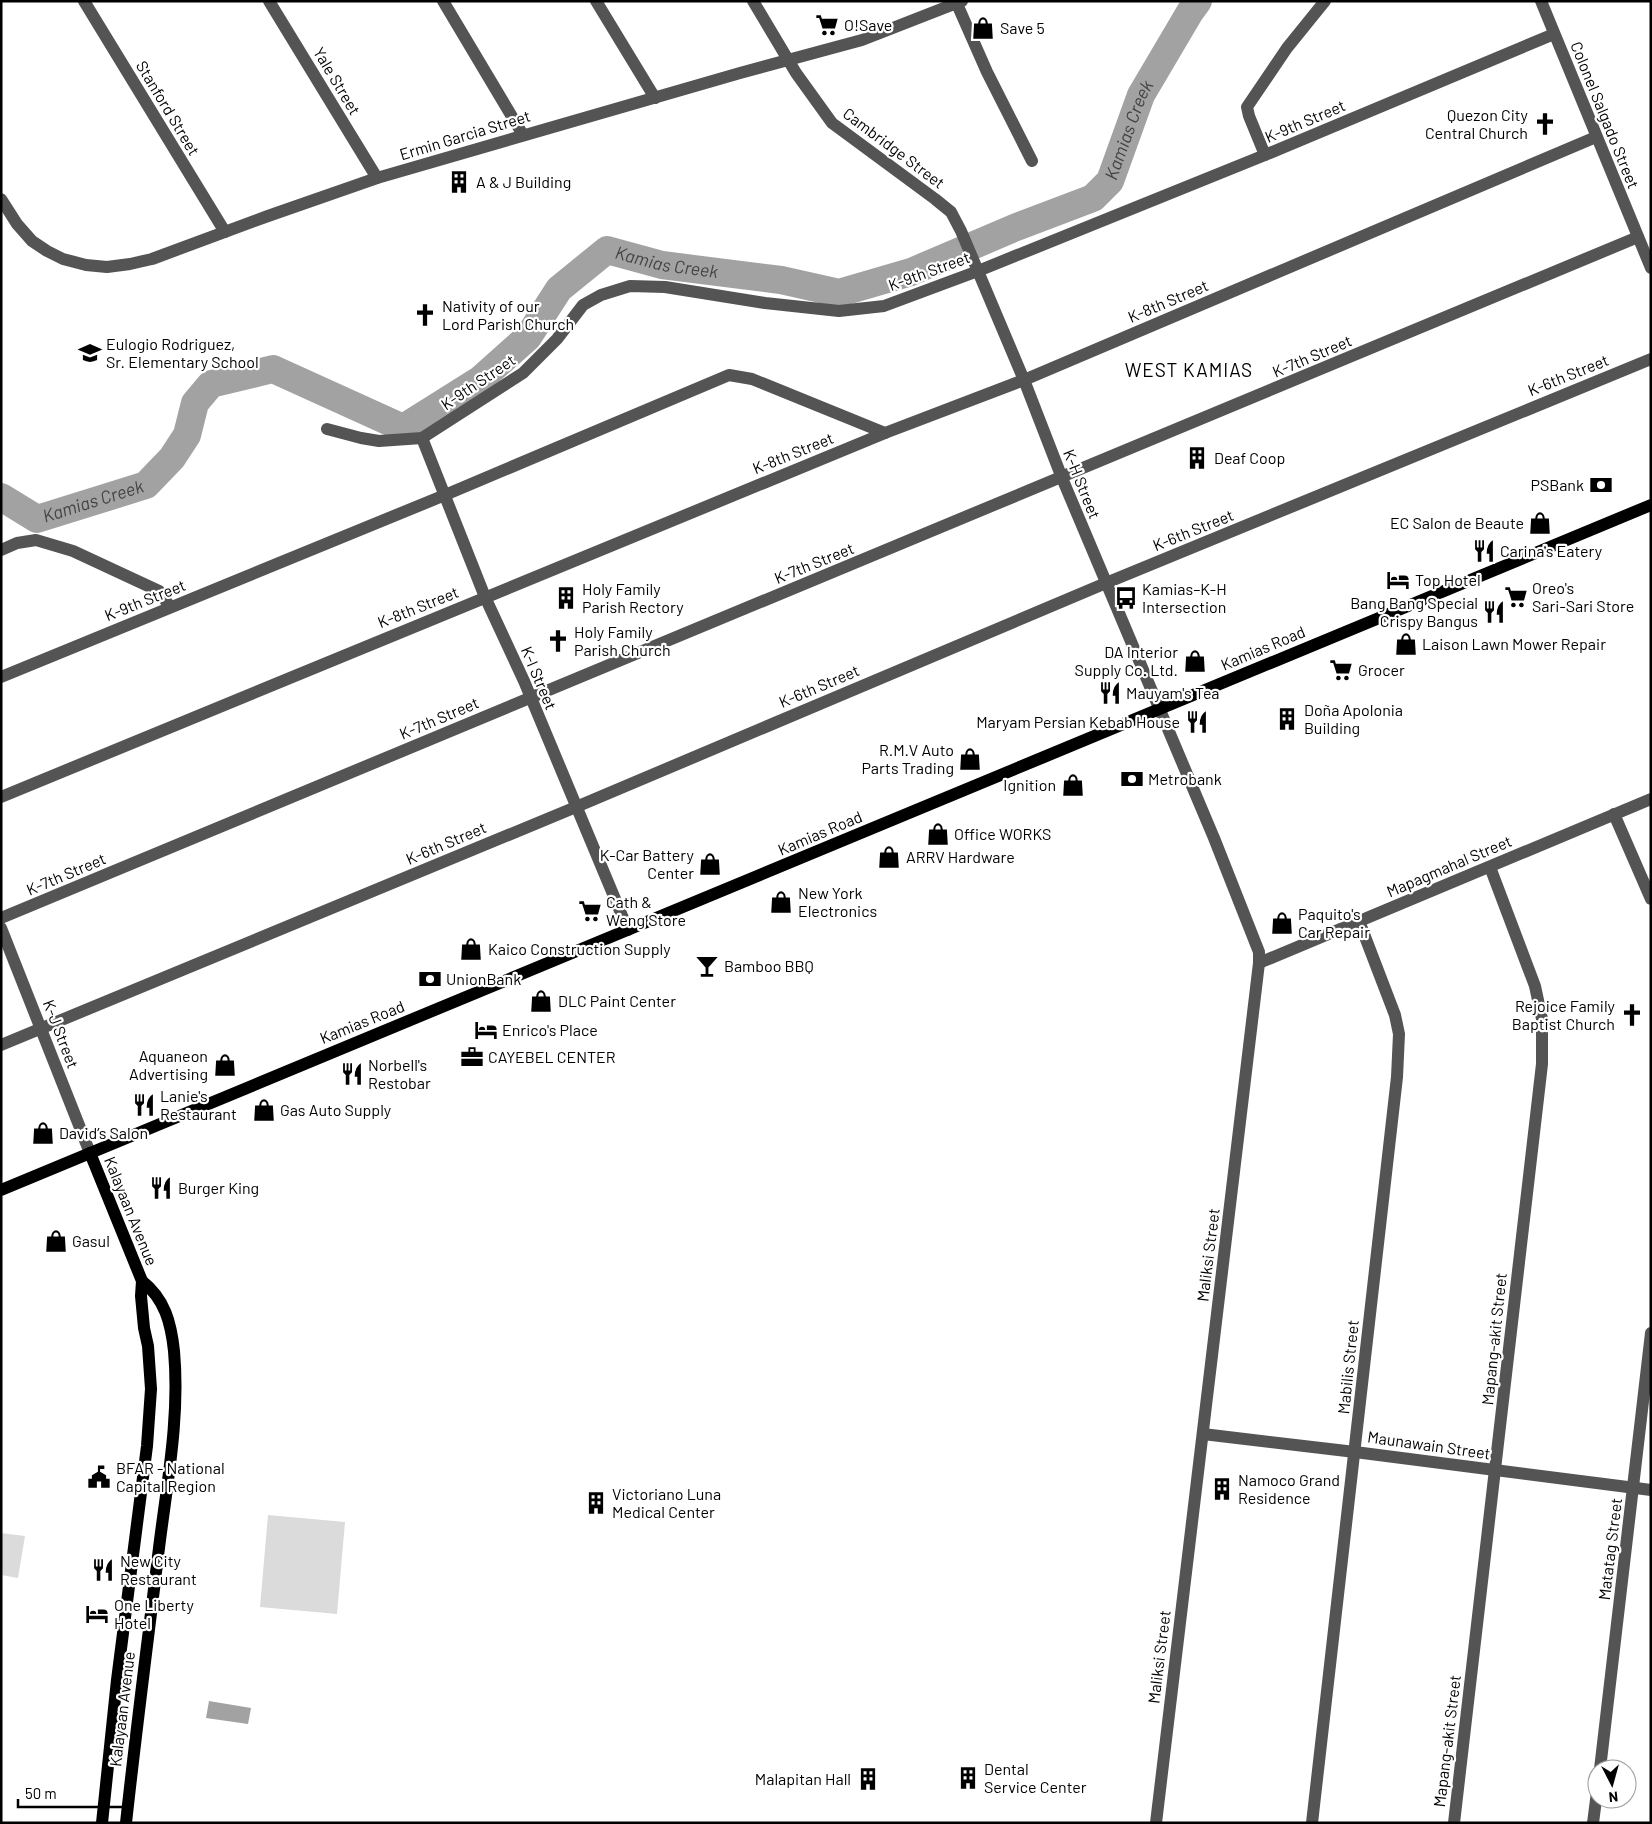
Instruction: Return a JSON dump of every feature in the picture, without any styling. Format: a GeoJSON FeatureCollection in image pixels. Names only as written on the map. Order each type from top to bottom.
{"type":"FeatureCollection","features":[{"type":"Feature","properties":{"kind":"main road","name":"Kamias Road"},"geometry":{"type":"LineString","coordinates":[[1,1190],[1651,505]]}},
{"type":"Feature","properties":{"kind":"main road","name":"Kalayaan Avenue"},"geometry":{"type":"LineString","coordinates":[[90,1153],[142,1281],[141,1296],[148,1346],[150,1389],[148,1446],[102,1823]]}},
{"type":"Feature","properties":{"kind":"main road","name":"Kalayaan Avenue"},"geometry":{"type":"LineString","coordinates":[[126,1823],[141,1681],[172,1446],[176,1394],[174,1350],[167,1317],[160,1299],[142,1281]]}},
{"type":"Feature","properties":{"kind":"street","name":"Stanford Street"},"geometry":{"type":"LineString","coordinates":[[84,1],[225,232]]}},
{"type":"Feature","properties":{"kind":"street","name":"Yale Street"},"geometry":{"type":"LineString","coordinates":[[269,1],[377,178]]}},
{"type":"Feature","properties":{"kind":"street"},"geometry":{"type":"LineString","coordinates":[[442,1],[523,135]]}},
{"type":"Feature","properties":{"kind":"street"},"geometry":{"type":"LineString","coordinates":[[596,1],[655,98]]}},
{"type":"Feature","properties":{"kind":"street","name":"Cambridge Street"},"geometry":{"type":"LineString","coordinates":[[753,1],[796,73],[832,123],[950,212],[961,231],[976,266]]}},
{"type":"Feature","properties":{"kind":"street"},"geometry":{"type":"LineString","coordinates":[[1265,155],[1248,116],[1247,106],[1287,48],[1325,1]]}},
{"type":"Feature","properties":{"kind":"street","name":"Colonel Salgado Street"},"geometry":{"type":"LineString","coordinates":[[1541,1],[1651,268]]}},
{"type":"Feature","properties":{"kind":"street","name":"Ermin Garcia Street"},"geometry":{"type":"LineString","coordinates":[[1,198],[17,224],[32,240],[47,251],[63,259],[86,265],[107,267],[152,259],[377,178],[862,40],[935,6],[959,3]]}},
{"type":"Feature","properties":{"kind":"street"},"geometry":{"type":"LineString","coordinates":[[959,3],[987,72],[1032,161]]}},
{"type":"Feature","properties":{"kind":"street","name":"K-9th Street"},"geometry":{"type":"LineString","coordinates":[[328,429],[379,441],[422,438],[524,373],[556,339],[583,304],[601,295],[630,286],[665,287],[765,303],[839,311],[884,306],[976,266],[1265,155],[1554,34]]}},
{"type":"Feature","properties":{"kind":"street","name":"K-8th Street"},"geometry":{"type":"LineString","coordinates":[[1,797],[885,433],[1024,380],[1596,137]]}},
{"type":"Feature","properties":{"kind":"street","name":"K-7th Street"},"geometry":{"type":"LineString","coordinates":[[1,918],[1638,237]]}},
{"type":"Feature","properties":{"kind":"street","name":"K-H Street"},"geometry":{"type":"LineString","coordinates":[[976,266],[1159,709]]}},
{"type":"Feature","properties":{"kind":"street","name":"K-6th Street"},"geometry":{"type":"LineString","coordinates":[[1,1045],[576,807],[1106,583],[1651,359]]}},
{"type":"Feature","properties":{"kind":"street","name":"K-9th Street"},"geometry":{"type":"LineString","coordinates":[[1,677],[445,495],[729,375],[752,379],[885,433]]}},
{"type":"Feature","properties":{"kind":"street","name":"K-I Street"},"geometry":{"type":"LineString","coordinates":[[422,438],[485,597],[531,697],[628,930]]}},
{"type":"Feature","properties":{"kind":"street"},"geometry":{"type":"LineString","coordinates":[[1,550],[17,543],[36,540],[73,551],[159,592],[170,607]]}},
{"type":"Feature","properties":{"kind":"street","name":"Maliksi Street"},"geometry":{"type":"LineString","coordinates":[[1156,1823],[1259,963],[1259,952],[1255,940],[1159,709]]}},
{"type":"Feature","properties":{"kind":"street","name":"Mapagmahal Street"},"geometry":{"type":"LineString","coordinates":[[1259,963],[1651,799]]}},
{"type":"Feature","properties":{"kind":"street"},"geometry":{"type":"LineString","coordinates":[[1614,814],[1651,898]]}},
{"type":"Feature","properties":{"kind":"street","name":"Mapang-akit Street"},"geometry":{"type":"LineString","coordinates":[[1454,1823],[1542,1064],[1542,1019],[1535,986],[1490,866]]}},
{"type":"Feature","properties":{"kind":"street","name":"Mabilis Street"},"geometry":{"type":"LineString","coordinates":[[1312,1823],[1397,1077],[1399,1034],[1395,1015],[1359,921]]}},
{"type":"Feature","properties":{"kind":"street","name":"K-J Street"},"geometry":{"type":"LineString","coordinates":[[1,928],[90,1153]]}},
{"type":"Feature","properties":{"kind":"street","name":"Matatag Street"},"geometry":{"type":"LineString","coordinates":[[1601,1759],[1651,1333]]}},
{"type":"Feature","properties":{"kind":"street","name":"Maunawain Street"},"geometry":{"type":"LineString","coordinates":[[1203,1434],[1651,1490]]}},
{"type":"Feature","properties":{"kind":"street"},"geometry":{"type":"LineString","coordinates":[[1593,1823],[1595,1809]]}},
{"type":"Feature","properties":{"kind":"shaded area"},"geometry":{"type":"Polygon","coordinates":[[[268,1515],[345,1522],[337,1614],[260,1607],[268,1515]]]}},
{"type":"Feature","properties":{"kind":"shaded area"},"geometry":{"type":"Polygon","coordinates":[[[1,1533],[25,1536],[18,1578],[1,1575],[1,1533]]]}},
{"type":"Feature","properties":{"kind":"shaded area"},"geometry":{"type":"Polygon","coordinates":[[[209,1701],[251,1708],[248,1724],[206,1718],[209,1701]]]}},
{"type":"Feature","properties":{"kind":"waterway","name":"Kamias Creek"},"geometry":{"type":"LineString","coordinates":[[1,497],[37,519],[146,485],[172,458],[187,435],[195,403],[211,384],[273,369],[403,428],[481,379],[528,337],[559,289],[607,250],[662,265],[781,280],[839,293],[911,272],[1014,228],[1093,198],[1110,181],[1141,95],[1198,1]]}},
{"type":"Feature","properties":{"kind":"place","name":"O!Save"},"geometry":{"type":"Point","coordinates":[827,25]}},
{"type":"Feature","properties":{"kind":"place","name":"Save 5"},"geometry":{"type":"Point","coordinates":[983,28]}},
{"type":"Feature","properties":{"kind":"place","name":"Quezon City Central Church"},"geometry":{"type":"Point","coordinates":[1545,124]}},
{"type":"Feature","properties":{"kind":"place","name":"A & J Building"},"geometry":{"type":"Point","coordinates":[459,182]}},
{"type":"Feature","properties":{"kind":"place","name":"Nativity of our Lord Parish Church"},"geometry":{"type":"Point","coordinates":[425,315]}},
{"type":"Feature","properties":{"kind":"place","name":"Eulogio Rodriguez, Sr. Elementary School"},"geometry":{"type":"Point","coordinates":[90,353]}},
{"type":"Feature","properties":{"kind":"place","name":"Deaf Coop"},"geometry":{"type":"Point","coordinates":[1197,458]}},
{"type":"Feature","properties":{"kind":"place","name":"PSBank"},"geometry":{"type":"Point","coordinates":[1601,485]}},
{"type":"Feature","properties":{"kind":"place","name":"EC Salon de Beaute"},"geometry":{"type":"Point","coordinates":[1540,523]}},
{"type":"Feature","properties":{"kind":"place","name":"Carina's Eatery"},"geometry":{"type":"Point","coordinates":[1484,551]}},
{"type":"Feature","properties":{"kind":"place","name":"Top Hotel"},"geometry":{"type":"Point","coordinates":[1398,580]}},
{"type":"Feature","properties":{"kind":"place","name":"Oreo's Sari-Sari Store"},"geometry":{"type":"Point","coordinates":[1516,597]}},
{"type":"Feature","properties":{"kind":"place","name":"Holy Family Parish Rectory"},"geometry":{"type":"Point","coordinates":[566,598]}},
{"type":"Feature","properties":{"kind":"place","name":"Kamias–K-H Intersection"},"geometry":{"type":"Point","coordinates":[1126,598]}},
{"type":"Feature","properties":{"kind":"place","name":"Bang Bang Special Crispy Bangus"},"geometry":{"type":"Point","coordinates":[1494,612]}},
{"type":"Feature","properties":{"kind":"place","name":"Holy Family Parish Church"},"geometry":{"type":"Point","coordinates":[558,641]}},
{"type":"Feature","properties":{"kind":"place","name":"Laison Lawn Mower Repair"},"geometry":{"type":"Point","coordinates":[1406,644]}},
{"type":"Feature","properties":{"kind":"place","name":"DA Interior Supply Co. Ltd."},"geometry":{"type":"Point","coordinates":[1195,661]}},
{"type":"Feature","properties":{"kind":"place","name":"Grocer"},"geometry":{"type":"Point","coordinates":[1341,670]}},
{"type":"Feature","properties":{"kind":"place","name":"Mauyam's Tea"},"geometry":{"type":"Point","coordinates":[1110,693]}},
{"type":"Feature","properties":{"kind":"place","name":"Doña Apolonia Building"},"geometry":{"type":"Point","coordinates":[1287,719]}},
{"type":"Feature","properties":{"kind":"place","name":"Maryam Persian Kebab House"},"geometry":{"type":"Point","coordinates":[1197,722]}},
{"type":"Feature","properties":{"kind":"place","name":"R.M.V Auto Parts Trading"},"geometry":{"type":"Point","coordinates":[970,759]}},
{"type":"Feature","properties":{"kind":"place","name":"Metrobank"},"geometry":{"type":"Point","coordinates":[1132,779]}},
{"type":"Feature","properties":{"kind":"place","name":"Ignition"},"geometry":{"type":"Point","coordinates":[1073,785]}},
{"type":"Feature","properties":{"kind":"place","name":"Office WORKS"},"geometry":{"type":"Point","coordinates":[938,834]}},
{"type":"Feature","properties":{"kind":"place","name":"ARRV Hardware"},"geometry":{"type":"Point","coordinates":[889,857]}},
{"type":"Feature","properties":{"kind":"place","name":"K-Car Battery Center"},"geometry":{"type":"Point","coordinates":[710,864]}},
{"type":"Feature","properties":{"kind":"place","name":"New York Electronics"},"geometry":{"type":"Point","coordinates":[781,902]}},
{"type":"Feature","properties":{"kind":"place","name":"Cath & Weng Store"},"geometry":{"type":"Point","coordinates":[590,911]}},
{"type":"Feature","properties":{"kind":"place","name":"Paquito's Car Repair"},"geometry":{"type":"Point","coordinates":[1282,923]}},
{"type":"Feature","properties":{"kind":"place","name":"Kaico Construction Supply"},"geometry":{"type":"Point","coordinates":[471,949]}},
{"type":"Feature","properties":{"kind":"place","name":"Bamboo BBQ"},"geometry":{"type":"Point","coordinates":[707,966]}},
{"type":"Feature","properties":{"kind":"place","name":"UnionBank"},"geometry":{"type":"Point","coordinates":[430,979]}},
{"type":"Feature","properties":{"kind":"place","name":"DLC Paint Center"},"geometry":{"type":"Point","coordinates":[541,1001]}},
{"type":"Feature","properties":{"kind":"place","name":"Rejoice Family Baptist Church"},"geometry":{"type":"Point","coordinates":[1632,1015]}},
{"type":"Feature","properties":{"kind":"place","name":"Enrico's Place"},"geometry":{"type":"Point","coordinates":[486,1030]}},
{"type":"Feature","properties":{"kind":"place","name":"CAYEBEL CENTER"},"geometry":{"type":"Point","coordinates":[472,1057]}},
{"type":"Feature","properties":{"kind":"place","name":"Aquaneon Advertising"},"geometry":{"type":"Point","coordinates":[225,1065]}},
{"type":"Feature","properties":{"kind":"place","name":"Norbell's Restobar"},"geometry":{"type":"Point","coordinates":[352,1074]}},
{"type":"Feature","properties":{"kind":"place","name":"Lanie's Restaurant"},"geometry":{"type":"Point","coordinates":[144,1105]}},
{"type":"Feature","properties":{"kind":"place","name":"Gas Auto Supply"},"geometry":{"type":"Point","coordinates":[264,1110]}},
{"type":"Feature","properties":{"kind":"place","name":"David’s Salon"},"geometry":{"type":"Point","coordinates":[43,1133]}},
{"type":"Feature","properties":{"kind":"place","name":"Burger King"},"geometry":{"type":"Point","coordinates":[161,1188]}},
{"type":"Feature","properties":{"kind":"place","name":"Gasul"},"geometry":{"type":"Point","coordinates":[56,1241]}},
{"type":"Feature","properties":{"kind":"place","name":"BFAR - National Capital Region"},"geometry":{"type":"Point","coordinates":[99,1477]}},
{"type":"Feature","properties":{"kind":"place","name":"Namoco Grand Residence"},"geometry":{"type":"Point","coordinates":[1222,1489]}},
{"type":"Feature","properties":{"kind":"place","name":"Victoriano Luna Medical Center"},"geometry":{"type":"Point","coordinates":[596,1503]}},
{"type":"Feature","properties":{"kind":"place","name":"New City Restaurant"},"geometry":{"type":"Point","coordinates":[103,1570]}},
{"type":"Feature","properties":{"kind":"place","name":"One Liberty Hotel"},"geometry":{"type":"Point","coordinates":[97,1614]}},
{"type":"Feature","properties":{"kind":"place","name":"Dental Service Center"},"geometry":{"type":"Point","coordinates":[968,1778]}},
{"type":"Feature","properties":{"kind":"place","name":"Malapitan Hall"},"geometry":{"type":"Point","coordinates":[868,1779]}},
{"type":"Feature","properties":{"kind":"district","name":"WEST KAMIAS"},"geometry":{"type":"Point","coordinates":[1189,370]}}]}
